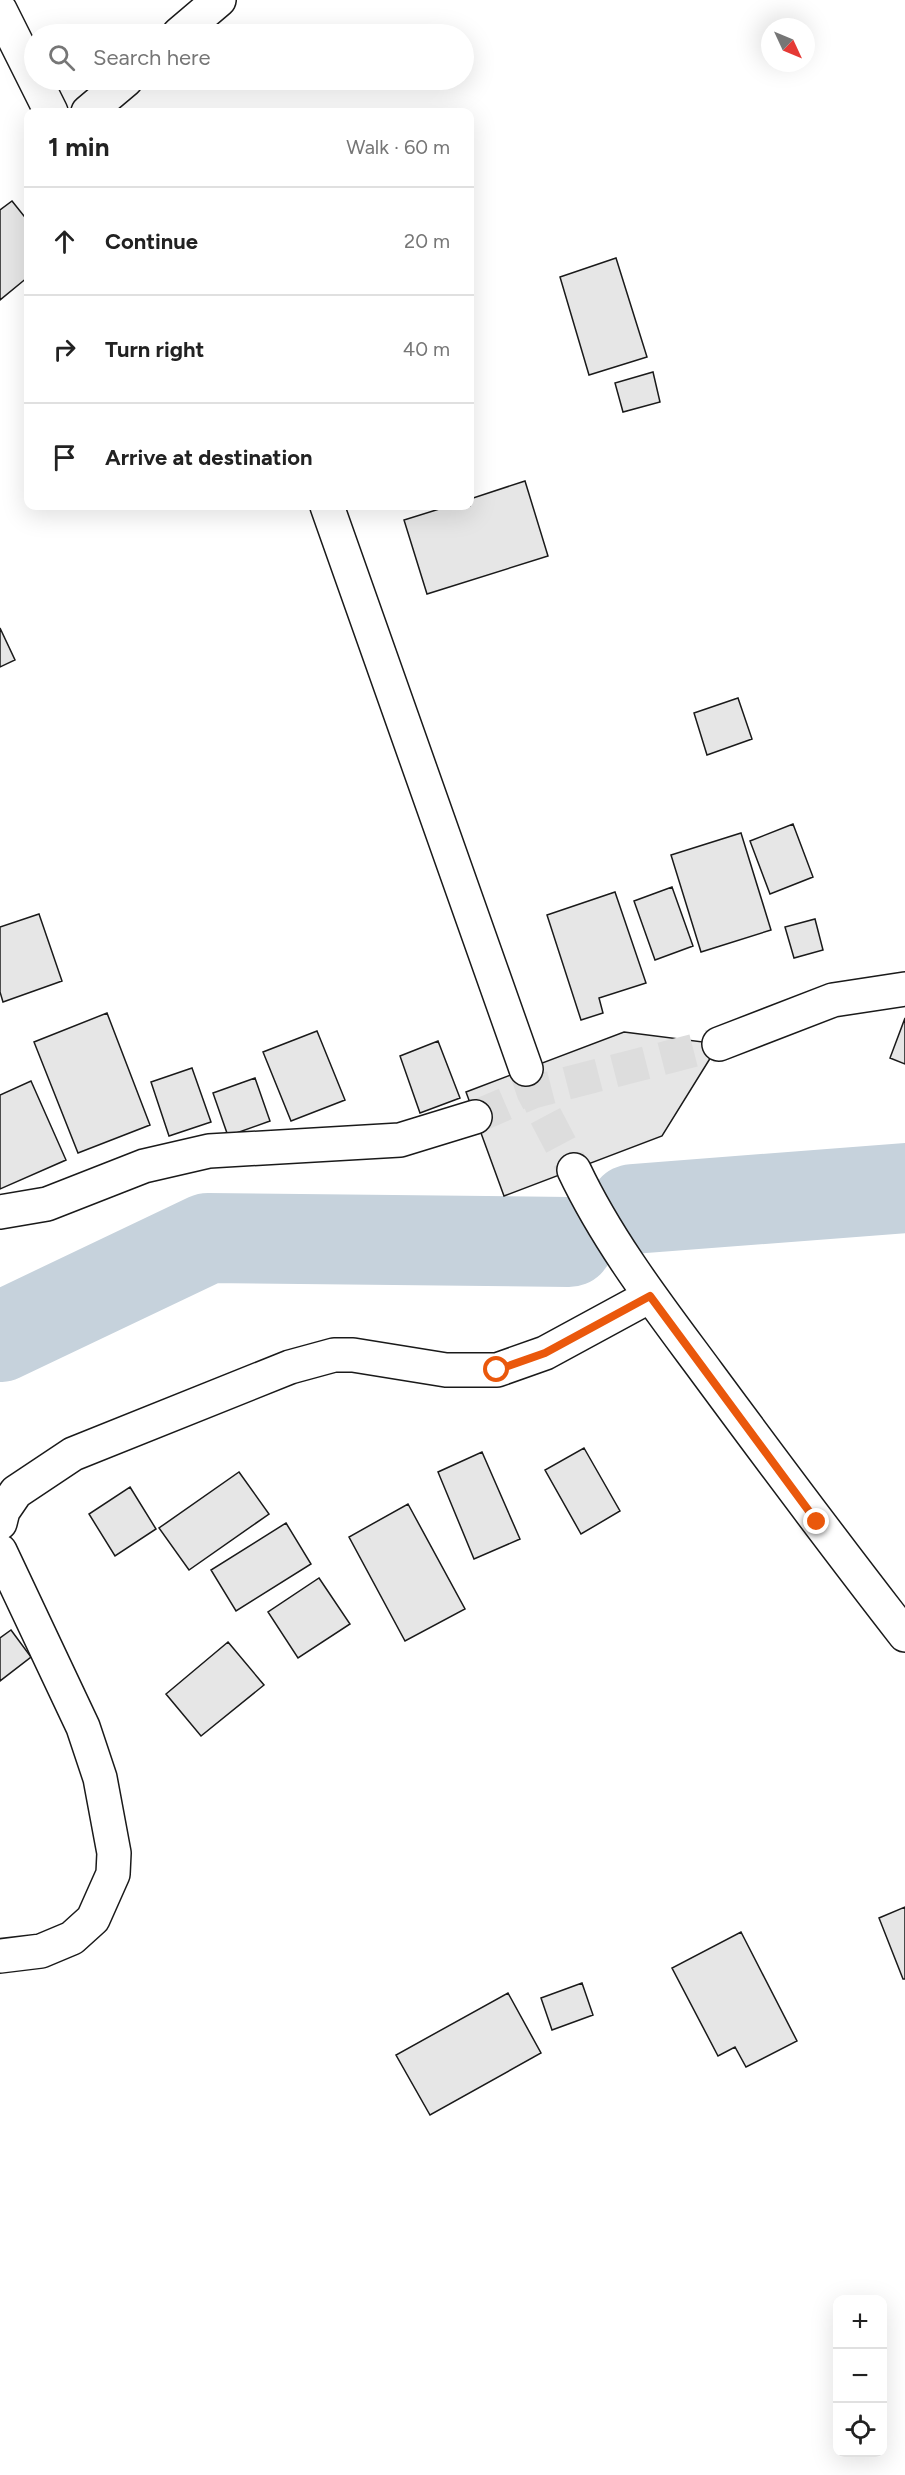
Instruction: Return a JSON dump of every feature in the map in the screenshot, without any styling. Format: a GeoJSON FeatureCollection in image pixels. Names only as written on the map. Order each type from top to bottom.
{"type":"FeatureCollection","features":[{"type":"Feature","properties":{"kind":"street"},"geometry":{"type":"LineString","coordinates":[[191,24],[219,0]]}},
{"type":"Feature","properties":{"kind":"street"},"geometry":{"type":"LineString","coordinates":[[0,10],[24,58]]}},
{"type":"Feature","properties":{"kind":"street"},"geometry":{"type":"LineString","coordinates":[[40,90],[49,108]]}},
{"type":"Feature","properties":{"kind":"street"},"geometry":{"type":"LineString","coordinates":[[93,108],[114,90]]}},
{"type":"Feature","properties":{"kind":"street"},"geometry":{"type":"LineString","coordinates":[[328,510],[526,1069]]}},
{"type":"Feature","properties":{"kind":"street"},"geometry":{"type":"LineString","coordinates":[[719,1044],[833,1000],[905,988]]}},
{"type":"Feature","properties":{"kind":"street"},"geometry":{"type":"LineString","coordinates":[[0,1212],[47,1204],[144,1166],[209,1151],[400,1140],[475,1117]]}},
{"type":"Feature","properties":{"kind":"street"},"geometry":{"type":"LineString","coordinates":[[574,1170],[590,1203],[650,1296],[817,1522],[905,1635]]}},
{"type":"Feature","properties":{"kind":"street"},"geometry":{"type":"LineString","coordinates":[[0,1524],[3,1512],[16,1492],[73,1454],[290,1367],[334,1355],[353,1355],[446,1370],[497,1370],[545,1353],[650,1296]]}},
{"type":"Feature","properties":{"kind":"street"},"geometry":{"type":"LineString","coordinates":[[0,1551],[83,1727],[100,1778],[114,1852],[113,1874],[93,1918],[72,1938],[41,1951],[0,1956]]}},
{"type":"Feature","properties":{"kind":"building"},"geometry":{"type":"Polygon","coordinates":[[[12,201],[24,216],[24,280],[0,300],[0,210],[12,201]]]}},
{"type":"Feature","properties":{"kind":"building"},"geometry":{"type":"Polygon","coordinates":[[[616,258],[647,357],[589,375],[560,277],[616,258]]]}},
{"type":"Feature","properties":{"kind":"building"},"geometry":{"type":"Polygon","coordinates":[[[653,372],[660,402],[623,412],[615,383],[653,372]]]}},
{"type":"Feature","properties":{"kind":"building"},"geometry":{"type":"Polygon","coordinates":[[[525,481],[548,556],[427,594],[404,520],[436,510],[474,510],[474,498],[525,481]]]}},
{"type":"Feature","properties":{"kind":"building"},"geometry":{"type":"Polygon","coordinates":[[[0,628],[15,660],[0,667],[0,628]]]}},
{"type":"Feature","properties":{"kind":"building"},"geometry":{"type":"Polygon","coordinates":[[[738,698],[752,739],[707,755],[694,713],[738,698]]]}},
{"type":"Feature","properties":{"kind":"building"},"geometry":{"type":"Polygon","coordinates":[[[793,824],[813,877],[770,894],[750,841],[793,824]]]}},
{"type":"Feature","properties":{"kind":"building"},"geometry":{"type":"Polygon","coordinates":[[[741,833],[771,930],[701,952],[671,855],[741,833]]]}},
{"type":"Feature","properties":{"kind":"building"},"geometry":{"type":"Polygon","coordinates":[[[672,887],[693,946],[655,960],[634,901],[672,887]]]}},
{"type":"Feature","properties":{"kind":"building"},"geometry":{"type":"Polygon","coordinates":[[[615,892],[646,983],[599,998],[603,1013],[581,1020],[547,915],[615,892]]]}},
{"type":"Feature","properties":{"kind":"building"},"geometry":{"type":"Polygon","coordinates":[[[39,914],[62,981],[3,1002],[0,992],[0,927],[39,914]]]}},
{"type":"Feature","properties":{"kind":"building"},"geometry":{"type":"Polygon","coordinates":[[[815,919],[823,950],[794,958],[785,927],[815,919]]]}},
{"type":"Feature","properties":{"kind":"building"},"geometry":{"type":"Polygon","coordinates":[[[107,1013],[150,1125],[78,1153],[34,1042],[107,1013]]]}},
{"type":"Feature","properties":{"kind":"building"},"geometry":{"type":"Polygon","coordinates":[[[905,1018],[905,1064],[890,1058],[905,1018]]]}},
{"type":"Feature","properties":{"kind":"building"},"geometry":{"type":"Polygon","coordinates":[[[317,1031],[345,1100],[291,1121],[263,1052],[317,1031]]]}},
{"type":"Feature","properties":{"kind":"building"},"geometry":{"type":"Polygon","coordinates":[[[624,1032],[719,1044],[662,1136],[504,1196],[466,1092],[624,1032]]]}},
{"type":"Feature","properties":{"kind":"building"},"geometry":{"type":"Polygon","coordinates":[[[438,1041],[460,1098],[420,1113],[400,1056],[438,1041]]]}},
{"type":"Feature","properties":{"kind":"building"},"geometry":{"type":"Polygon","coordinates":[[[192,1068],[211,1122],[169,1136],[151,1082],[192,1068]]]}},
{"type":"Feature","properties":{"kind":"building"},"geometry":{"type":"Polygon","coordinates":[[[255,1078],[270,1121],[228,1136],[213,1093],[255,1078]]]}},
{"type":"Feature","properties":{"kind":"building"},"geometry":{"type":"Polygon","coordinates":[[[31,1081],[66,1160],[0,1189],[0,1095],[31,1081]]]}},
{"type":"Feature","properties":{"kind":"building"},"geometry":{"type":"Polygon","coordinates":[[[584,1448],[620,1511],[581,1534],[545,1470],[584,1448]]]}},
{"type":"Feature","properties":{"kind":"building"},"geometry":{"type":"Polygon","coordinates":[[[482,1452],[520,1539],[474,1559],[438,1472],[482,1452]]]}},
{"type":"Feature","properties":{"kind":"building"},"geometry":{"type":"Polygon","coordinates":[[[239,1472],[269,1514],[189,1570],[159,1528],[239,1472]]]}},
{"type":"Feature","properties":{"kind":"building"},"geometry":{"type":"Polygon","coordinates":[[[130,1487],[156,1529],[115,1556],[89,1514],[130,1487]]]}},
{"type":"Feature","properties":{"kind":"building"},"geometry":{"type":"Polygon","coordinates":[[[408,1504],[465,1609],[405,1641],[349,1537],[408,1504]]]}},
{"type":"Feature","properties":{"kind":"building"},"geometry":{"type":"Polygon","coordinates":[[[286,1523],[311,1564],[236,1611],[211,1570],[286,1523]]]}},
{"type":"Feature","properties":{"kind":"building"},"geometry":{"type":"Polygon","coordinates":[[[319,1578],[350,1624],[298,1658],[268,1612],[319,1578]]]}},
{"type":"Feature","properties":{"kind":"building"},"geometry":{"type":"Polygon","coordinates":[[[11,1630],[31,1657],[0,1681],[0,1638],[11,1630]]]}},
{"type":"Feature","properties":{"kind":"building"},"geometry":{"type":"Polygon","coordinates":[[[228,1642],[264,1685],[201,1736],[166,1694],[228,1642]]]}},
{"type":"Feature","properties":{"kind":"building"},"geometry":{"type":"Polygon","coordinates":[[[905,1907],[905,1979],[903,1979],[879,1918],[905,1907]]]}},
{"type":"Feature","properties":{"kind":"building"},"geometry":{"type":"Polygon","coordinates":[[[741,1932],[797,2041],[746,2067],[735,2047],[718,2056],[672,1968],[741,1932]]]}},
{"type":"Feature","properties":{"kind":"building"},"geometry":{"type":"Polygon","coordinates":[[[582,1983],[593,2015],[552,2030],[541,1998],[582,1983]]]}},
{"type":"Feature","properties":{"kind":"building"},"geometry":{"type":"Polygon","coordinates":[[[508,1993],[541,2053],[430,2115],[396,2055],[508,1993]]]}},
{"type":"Feature","properties":{"kind":"waterway"},"geometry":{"type":"LineString","coordinates":[[633,1209],[905,1188]]}},
{"type":"Feature","properties":{"kind":"waterway"},"geometry":{"type":"LineString","coordinates":[[0,1337],[208,1238],[569,1242]]}},
{"type":"Feature","properties":{"kind":"tunnel"},"geometry":{"type":"LineString","coordinates":[[475,1117],[533,1092],[719,1044]]}},
{"type":"Feature","properties":{"kind":"tunnel"},"geometry":{"type":"LineString","coordinates":[[526,1071],[533,1092],[574,1170]]}},
{"type":"Feature","properties":{"kind":"route"},"geometry":{"type":"LineString","coordinates":[[497,1370],[545,1353],[650,1296],[817,1522]]}}]}
